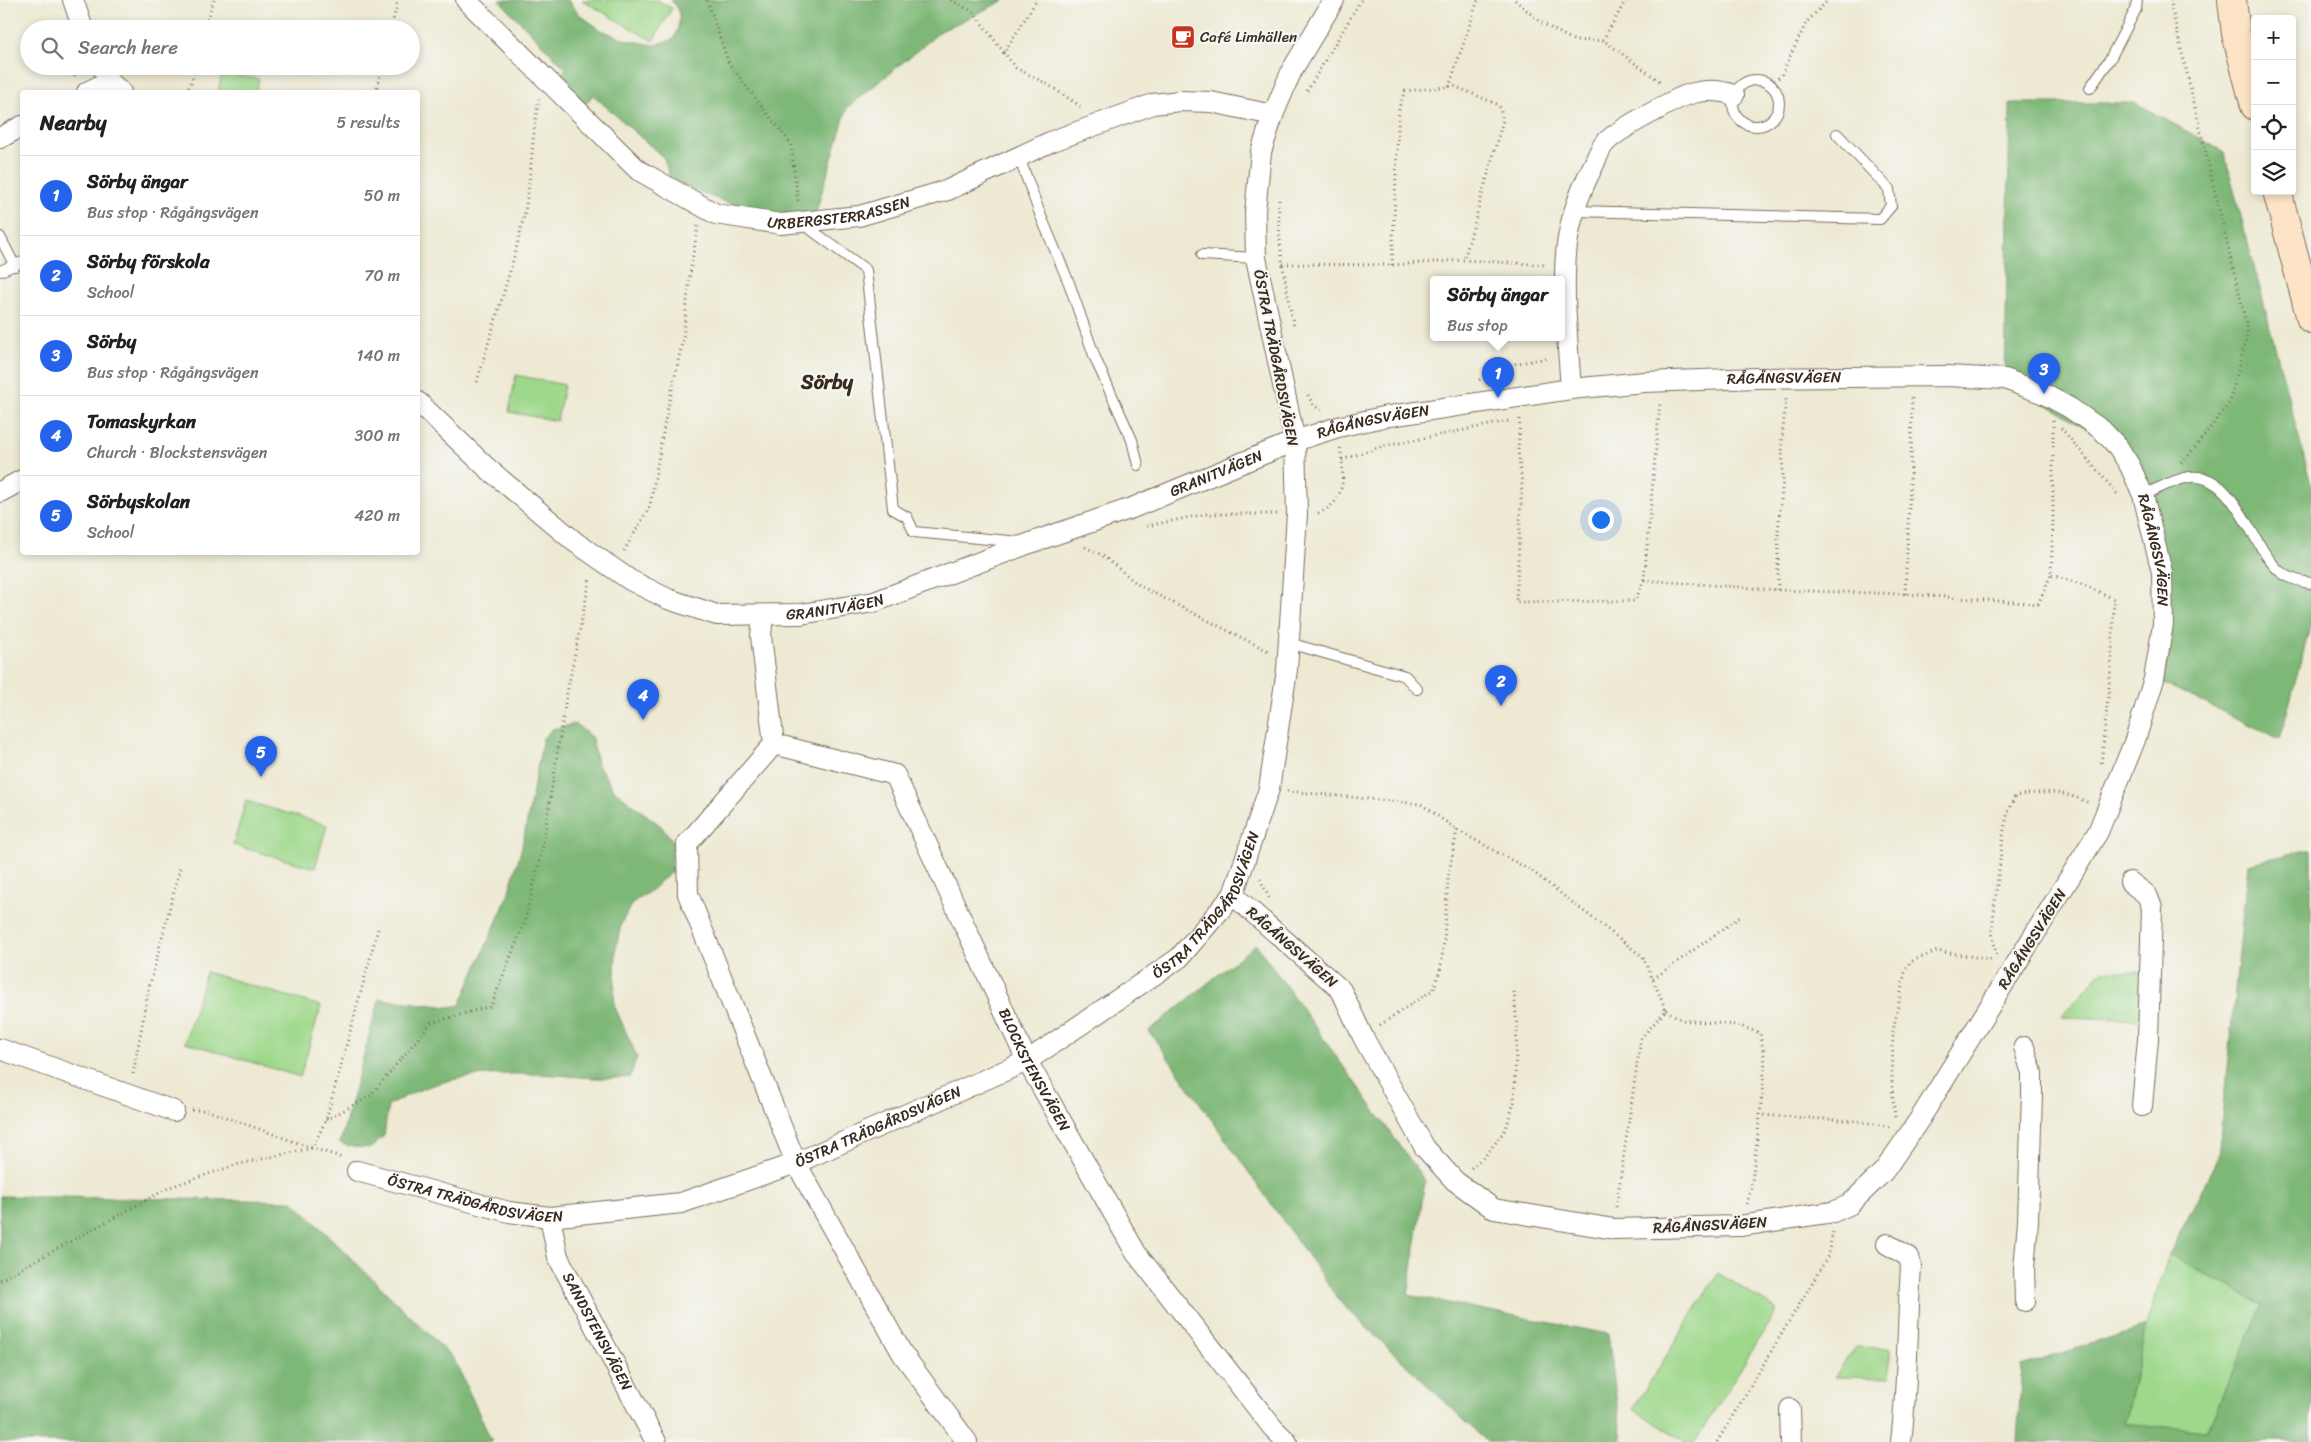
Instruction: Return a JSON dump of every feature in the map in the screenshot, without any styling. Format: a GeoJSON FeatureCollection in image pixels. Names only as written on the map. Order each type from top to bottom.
{"type":"FeatureCollection","features":[{"type":"Feature","properties":{"kind":"main road"},"geometry":{"type":"LineString","coordinates":[[2232,0],[2236,34],[2255,105]]}},
{"type":"Feature","properties":{"kind":"main road"},"geometry":{"type":"LineString","coordinates":[[2278,195],[2311,319]]}},
{"type":"Feature","properties":{"kind":"street"},"geometry":{"type":"LineString","coordinates":[[73,0],[80,20]]}},
{"type":"Feature","properties":{"kind":"street","name":"URBERGSTERRASSEN"},"geometry":{"type":"LineString","coordinates":[[466,0],[638,170],[716,214],[781,224],[859,216],[948,190],[1101,122],[1153,104],[1180,101],[1211,102],[1273,115]]}},
{"type":"Feature","properties":{"kind":"street","name":"ÖSTRA TRÄDGÅRDSVÄGEN"},"geometry":{"type":"LineString","coordinates":[[357,1171],[509,1212],[550,1217],[681,1202],[796,1163],[1027,1061],[1179,958],[1233,895],[1270,789],[1287,670],[1297,514],[1296,441],[1256,258],[1255,212],[1261,152],[1273,115],[1292,70],[1334,0]]}},
{"type":"Feature","properties":{"kind":"street"},"geometry":{"type":"LineString","coordinates":[[91,90],[110,80]]}},
{"type":"Feature","properties":{"kind":"street"},"geometry":{"type":"LineString","coordinates":[[1571,389],[1568,354],[1566,266],[1569,234],[1575,211],[1604,144],[1634,122],[1680,96],[1708,89],[1734,95]]}},
{"type":"Feature","properties":{"kind":"street"},"geometry":{"type":"LineString","coordinates":[[0,138],[20,127]]}},
{"type":"Feature","properties":{"kind":"street","name":"RÅGÅNGSVÄGEN"},"geometry":{"type":"LineString","coordinates":[[1233,895],[1341,990],[1363,1037],[1425,1148],[1455,1181],[1494,1209],[1614,1229],[1740,1226],[1833,1212],[1849,1205],[1884,1171],[1921,1117],[2098,832],[2135,740],[2154,679],[2163,624],[2162,572],[2143,495],[2130,466],[2118,448],[2102,430],[2070,408],[2044,394],[2005,379],[1947,376],[1758,378],[1644,382],[1571,389],[1393,415],[1338,427],[1296,441]]}},
{"type":"Feature","properties":{"kind":"street","name":"GRANITVÄGEN"},"geometry":{"type":"LineString","coordinates":[[420,404],[486,467],[575,542],[630,580],[668,599],[717,615],[801,614],[874,602],[1030,543],[1132,508],[1296,441]]}},
{"type":"Feature","properties":{"kind":"street"},"geometry":{"type":"LineString","coordinates":[[0,492],[20,481]]}},
{"type":"Feature","properties":{"kind":"street"},"geometry":{"type":"LineString","coordinates":[[763,615],[761,636],[774,744],[687,844],[688,894],[796,1163],[902,1353],[966,1442]]}},
{"type":"Feature","properties":{"kind":"street","name":"BLOCKSTENSVÄGEN"},"geometry":{"type":"LineString","coordinates":[[774,744],[895,775],[1027,1061],[1136,1253],[1273,1428],[1287,1442]]}},
{"type":"Feature","properties":{"kind":"street"},"geometry":{"type":"LineString","coordinates":[[2130,882],[2147,895],[2152,908],[2148,1040],[2142,1106]]}},
{"type":"Feature","properties":{"kind":"street"},"geometry":{"type":"LineString","coordinates":[[2024,1047],[2032,1073],[2028,1221],[2024,1269],[2025,1301]]}},
{"type":"Feature","properties":{"kind":"street"},"geometry":{"type":"LineString","coordinates":[[0,1049],[174,1111]]}},
{"type":"Feature","properties":{"kind":"street","name":"SANDSTENSVÄGEN"},"geometry":{"type":"LineString","coordinates":[[550,1217],[558,1257],[656,1442]]}},
{"type":"Feature","properties":{"kind":"street"},"geometry":{"type":"LineString","coordinates":[[1887,1244],[1909,1257],[1911,1266],[1907,1344],[1908,1374],[1902,1442]]}},
{"type":"Feature","properties":{"kind":"street"},"geometry":{"type":"LineString","coordinates":[[1790,1409],[1791,1442]]}},
{"type":"Feature","properties":{"kind":"lane"},"geometry":{"type":"LineString","coordinates":[[2090,88],[2110,59],[2136,9],[2138,0]]}},
{"type":"Feature","properties":{"kind":"lane"},"geometry":{"type":"LineString","coordinates":[[1757,79],[1770,84],[1779,97],[1778,111],[1769,122],[1755,127],[1741,122],[1733,110],[1734,95],[1743,83],[1757,79]]}},
{"type":"Feature","properties":{"kind":"lane"},"geometry":{"type":"LineString","coordinates":[[1575,211],[1880,219],[1891,206],[1889,189],[1837,134]]}},
{"type":"Feature","properties":{"kind":"lane"},"geometry":{"type":"LineString","coordinates":[[1019,157],[1040,214],[1069,283],[1095,358],[1132,440],[1138,465]]}},
{"type":"Feature","properties":{"kind":"lane"},"geometry":{"type":"LineString","coordinates":[[801,223],[866,270],[893,509],[907,517],[914,532],[1030,543]]}},
{"type":"Feature","properties":{"kind":"lane"},"geometry":{"type":"LineString","coordinates":[[0,237],[19,264],[0,271]]}},
{"type":"Feature","properties":{"kind":"lane"},"geometry":{"type":"LineString","coordinates":[[1202,255],[1256,258]]}},
{"type":"Feature","properties":{"kind":"lane"},"geometry":{"type":"LineString","coordinates":[[2143,495],[2165,485],[2191,477],[2206,479],[2217,486],[2238,507],[2268,557],[2280,572],[2290,578],[2311,583]]}},
{"type":"Feature","properties":{"kind":"lane"},"geometry":{"type":"LineString","coordinates":[[1289,644],[1405,676],[1417,689]]}},
{"type":"Feature","properties":{"kind":"path"},"geometry":{"type":"LineString","coordinates":[[207,20],[214,0]]}},
{"type":"Feature","properties":{"kind":"path"},"geometry":{"type":"LineString","coordinates":[[393,20],[398,0]]}},
{"type":"Feature","properties":{"kind":"path"},"geometry":{"type":"LineString","coordinates":[[708,0],[729,64],[791,144],[801,223]]}},
{"type":"Feature","properties":{"kind":"path"},"geometry":{"type":"LineString","coordinates":[[951,0],[973,12],[1016,68],[1047,84],[1092,113],[1101,122]]}},
{"type":"Feature","properties":{"kind":"path"},"geometry":{"type":"LineString","coordinates":[[1004,54],[1037,0]]}},
{"type":"Feature","properties":{"kind":"path"},"geometry":{"type":"LineString","coordinates":[[1304,97],[1361,0]]}},
{"type":"Feature","properties":{"kind":"path"},"geometry":{"type":"LineString","coordinates":[[1449,87],[1478,0]]}},
{"type":"Feature","properties":{"kind":"path"},"geometry":{"type":"LineString","coordinates":[[1516,0],[1540,22],[1575,41],[1603,40],[1680,96]]}},
{"type":"Feature","properties":{"kind":"path"},"geometry":{"type":"LineString","coordinates":[[1603,40],[1626,0]]}},
{"type":"Feature","properties":{"kind":"path"},"geometry":{"type":"LineString","coordinates":[[1770,84],[1781,76],[1806,24],[1828,0]]}},
{"type":"Feature","properties":{"kind":"path"},"geometry":{"type":"LineString","coordinates":[[2165,485],[2167,475],[2189,455],[2230,402],[2248,331],[2171,0]]}},
{"type":"Feature","properties":{"kind":"path"},"geometry":{"type":"LineString","coordinates":[[187,90],[194,75]]}},
{"type":"Feature","properties":{"kind":"path"},"geometry":{"type":"LineString","coordinates":[[376,90],[380,75]]}},
{"type":"Feature","properties":{"kind":"path"},"geometry":{"type":"LineString","coordinates":[[477,382],[523,220],[532,172],[533,127],[544,76]]}},
{"type":"Feature","properties":{"kind":"path"},"geometry":{"type":"LineString","coordinates":[[1392,265],[1399,107],[1405,90],[1454,86],[1499,105],[1503,120],[1464,260]]}},
{"type":"Feature","properties":{"kind":"path"},"geometry":{"type":"LineString","coordinates":[[1279,194],[1278,220],[1294,329]]}},
{"type":"Feature","properties":{"kind":"path"},"geometry":{"type":"LineString","coordinates":[[614,569],[650,506],[665,421],[683,339],[690,273],[702,206]]}},
{"type":"Feature","properties":{"kind":"path"},"geometry":{"type":"LineString","coordinates":[[1283,264],[1392,265],[1464,260],[1566,266]]}},
{"type":"Feature","properties":{"kind":"path"},"geometry":{"type":"LineString","coordinates":[[1475,383],[1508,365],[1568,354]]}},
{"type":"Feature","properties":{"kind":"path"},"geometry":{"type":"LineString","coordinates":[[1141,527],[1205,514],[1313,514],[1326,510],[1335,502],[1342,490],[1344,477],[1336,413],[1320,410],[1313,405],[1307,391]]}},
{"type":"Feature","properties":{"kind":"path"},"geometry":{"type":"LineString","coordinates":[[1905,594],[1912,393]]}},
{"type":"Feature","properties":{"kind":"path"},"geometry":{"type":"LineString","coordinates":[[1903,394],[1920,393]]}},
{"type":"Feature","properties":{"kind":"path"},"geometry":{"type":"LineString","coordinates":[[1778,399],[1796,399]]}},
{"type":"Feature","properties":{"kind":"path"},"geometry":{"type":"LineString","coordinates":[[1778,590],[1778,531],[1783,480],[1782,439],[1786,399]]}},
{"type":"Feature","properties":{"kind":"path"},"geometry":{"type":"LineString","coordinates":[[1520,419],[1518,451],[1522,483],[1516,602],[1635,601],[1644,580],[1660,402]]}},
{"type":"Feature","properties":{"kind":"path"},"geometry":{"type":"LineString","coordinates":[[1651,403],[1670,402]]}},
{"type":"Feature","properties":{"kind":"path"},"geometry":{"type":"LineString","coordinates":[[1342,460],[1379,447],[1529,418]]}},
{"type":"Feature","properties":{"kind":"path"},"geometry":{"type":"LineString","coordinates":[[1644,580],[1778,590],[1905,594],[2038,604],[2051,575],[2053,418],[2120,497]]}},
{"type":"Feature","properties":{"kind":"path"},"geometry":{"type":"LineString","coordinates":[[1051,536],[1073,541],[1102,555],[1140,586],[1265,648],[1287,670]]}},
{"type":"Feature","properties":{"kind":"path"},"geometry":{"type":"LineString","coordinates":[[584,572],[598,584]]}},
{"type":"Feature","properties":{"kind":"path"},"geometry":{"type":"LineString","coordinates":[[2051,575],[2084,585],[2114,599],[2112,658],[2101,771]]}},
{"type":"Feature","properties":{"kind":"path"},"geometry":{"type":"LineString","coordinates":[[326,1120],[370,1096],[431,1023],[491,1006],[525,921],[542,850],[566,698],[590,579]]}},
{"type":"Feature","properties":{"kind":"path"},"geometry":{"type":"LineString","coordinates":[[1270,789],[1420,804],[1457,830],[1533,872],[1643,957],[1666,1010],[1682,1020],[1737,1025],[1760,1033],[1764,1061],[1760,1116],[1752,1182],[1740,1226]]}},
{"type":"Feature","properties":{"kind":"path"},"geometry":{"type":"LineString","coordinates":[[1997,961],[1992,930],[2004,829],[2008,812],[2015,796],[2040,792],[2069,794],[2090,804]]}},
{"type":"Feature","properties":{"kind":"path"},"geometry":{"type":"LineString","coordinates":[[1363,1037],[1434,989],[1441,968],[1448,878],[1457,830]]}},
{"type":"Feature","properties":{"kind":"path"},"geometry":{"type":"LineString","coordinates":[[129,1094],[149,988],[180,868]]}},
{"type":"Feature","properties":{"kind":"path"},"geometry":{"type":"LineString","coordinates":[[1258,875],[1272,903]]}},
{"type":"Feature","properties":{"kind":"path"},"geometry":{"type":"LineString","coordinates":[[1653,978],[1740,916]]}},
{"type":"Feature","properties":{"kind":"path"},"geometry":{"type":"LineString","coordinates":[[312,1148],[326,1120],[378,930]]}},
{"type":"Feature","properties":{"kind":"path"},"geometry":{"type":"LineString","coordinates":[[1895,1118],[1892,1089],[1893,1030],[1905,972],[1910,962],[1938,951],[1997,961]]}},
{"type":"Feature","properties":{"kind":"path"},"geometry":{"type":"LineString","coordinates":[[1993,968],[2002,953]]}},
{"type":"Feature","properties":{"kind":"path"},"geometry":{"type":"LineString","coordinates":[[1455,1181],[1486,1155],[1506,1129],[1514,1102],[1517,1027],[1514,991]]}},
{"type":"Feature","properties":{"kind":"path"},"geometry":{"type":"LineString","coordinates":[[1614,1229],[1641,1038],[1666,1010]]}},
{"type":"Feature","properties":{"kind":"path"},"geometry":{"type":"LineString","coordinates":[[174,1111],[206,1110],[338,1156],[357,1171]]}},
{"type":"Feature","properties":{"kind":"path"},"geometry":{"type":"LineString","coordinates":[[1760,1116],[1857,1121],[1896,1128],[1892,1135]]}},
{"type":"Feature","properties":{"kind":"path"},"geometry":{"type":"LineString","coordinates":[[0,1280],[170,1187],[235,1164],[312,1148]]}},
{"type":"Feature","properties":{"kind":"path"},"geometry":{"type":"LineString","coordinates":[[1718,1442],[1827,1258],[1834,1225],[1833,1212]]}},
{"type":"Feature","properties":{"kind":"green space"},"geometry":{"type":"Polygon","coordinates":[[[499,0],[568,0],[580,15],[601,30],[626,40],[655,45],[674,39],[676,34],[679,14],[671,0],[1005,0],[941,31],[847,108],[816,212],[778,215],[714,198],[670,179],[664,158],[593,95],[582,108],[553,83],[566,69],[499,0]]]}},
{"type":"Feature","properties":{"kind":"green space"},"geometry":{"type":"Polygon","coordinates":[[[582,0],[657,0],[672,8],[653,41],[582,0]]]}},
{"type":"Feature","properties":{"kind":"green space"},"geometry":{"type":"Polygon","coordinates":[[[222,75],[259,79],[256,90],[218,90],[222,75]]]}},
{"type":"Feature","properties":{"kind":"green space"},"geometry":{"type":"Polygon","coordinates":[[[2010,103],[2136,103],[2224,152],[2311,484],[2311,623],[2280,739],[2154,679],[2162,572],[2118,447],[2005,379],[2010,103]]]}},
{"type":"Feature","properties":{"kind":"green space"},"geometry":{"type":"Polygon","coordinates":[[[516,375],[564,385],[557,421],[509,412],[516,375]]]}},
{"type":"Feature","properties":{"kind":"green space"},"geometry":{"type":"Polygon","coordinates":[[[576,724],[592,738],[597,763],[614,790],[661,826],[673,841],[671,872],[650,891],[632,903],[621,924],[616,948],[614,1005],[637,1057],[630,1077],[602,1078],[507,1074],[455,1079],[418,1091],[388,1106],[384,1136],[371,1148],[353,1147],[340,1143],[379,999],[450,1007],[460,1005],[507,898],[522,847],[543,738],[552,729],[576,724]]]}},
{"type":"Feature","properties":{"kind":"green space"},"geometry":{"type":"Polygon","coordinates":[[[246,801],[327,825],[315,868],[233,845],[246,801]]]}},
{"type":"Feature","properties":{"kind":"green space"},"geometry":{"type":"Polygon","coordinates":[[[2311,849],[2311,1442],[2017,1442],[2022,1366],[2146,1326],[2124,1423],[2207,1431],[2263,1304],[2169,1255],[2218,1157],[2248,864],[2311,849]]]}},
{"type":"Feature","properties":{"kind":"green space"},"geometry":{"type":"Polygon","coordinates":[[[1256,944],[1425,1181],[1408,1295],[1608,1334],[1622,1442],[1487,1442],[1341,1303],[1149,1031],[1256,944]]]}},
{"type":"Feature","properties":{"kind":"green space"},"geometry":{"type":"Polygon","coordinates":[[[2103,970],[2146,972],[2144,1020],[2061,1017],[2103,970]]]}},
{"type":"Feature","properties":{"kind":"green space"},"geometry":{"type":"Polygon","coordinates":[[[206,972],[321,1006],[300,1077],[185,1042],[206,972]]]}},
{"type":"Feature","properties":{"kind":"green space"},"geometry":{"type":"Polygon","coordinates":[[[0,1196],[293,1201],[454,1359],[492,1442],[0,1442],[0,1196]]]}},
{"type":"Feature","properties":{"kind":"green space"},"geometry":{"type":"Polygon","coordinates":[[[2169,1255],[2263,1304],[2207,1431],[2124,1424],[2146,1326],[2169,1255]]]}},
{"type":"Feature","properties":{"kind":"green space"},"geometry":{"type":"Polygon","coordinates":[[[1718,1273],[1777,1310],[1695,1442],[1686,1442],[1633,1409],[1718,1273]]]}},
{"type":"Feature","properties":{"kind":"green space"},"geometry":{"type":"Polygon","coordinates":[[[1855,1347],[1890,1348],[1890,1378],[1834,1377],[1855,1347]]]}},
{"type":"Feature","properties":{"kind":"place","name":"Café Limhällen"},"geometry":{"type":"Point","coordinates":[1183,37]}},
{"type":"Feature","properties":{"kind":"place","name":"Sörby"},"geometry":{"type":"Point","coordinates":[2044,394]}},
{"type":"Feature","properties":{"kind":"place","name":"Sörby ängar"},"geometry":{"type":"Point","coordinates":[1498,398]}},
{"type":"Feature","properties":{"kind":"place","name":"Sörby förskola"},"geometry":{"type":"Point","coordinates":[1501,706]}},
{"type":"Feature","properties":{"kind":"place","name":"Tomaskyrkan"},"geometry":{"type":"Point","coordinates":[643,720]}},
{"type":"Feature","properties":{"kind":"place","name":"Sörbyskolan"},"geometry":{"type":"Point","coordinates":[261,777]}},
{"type":"Feature","properties":{"kind":"district","name":"Sörby"},"geometry":{"type":"Point","coordinates":[827,382]}}]}
